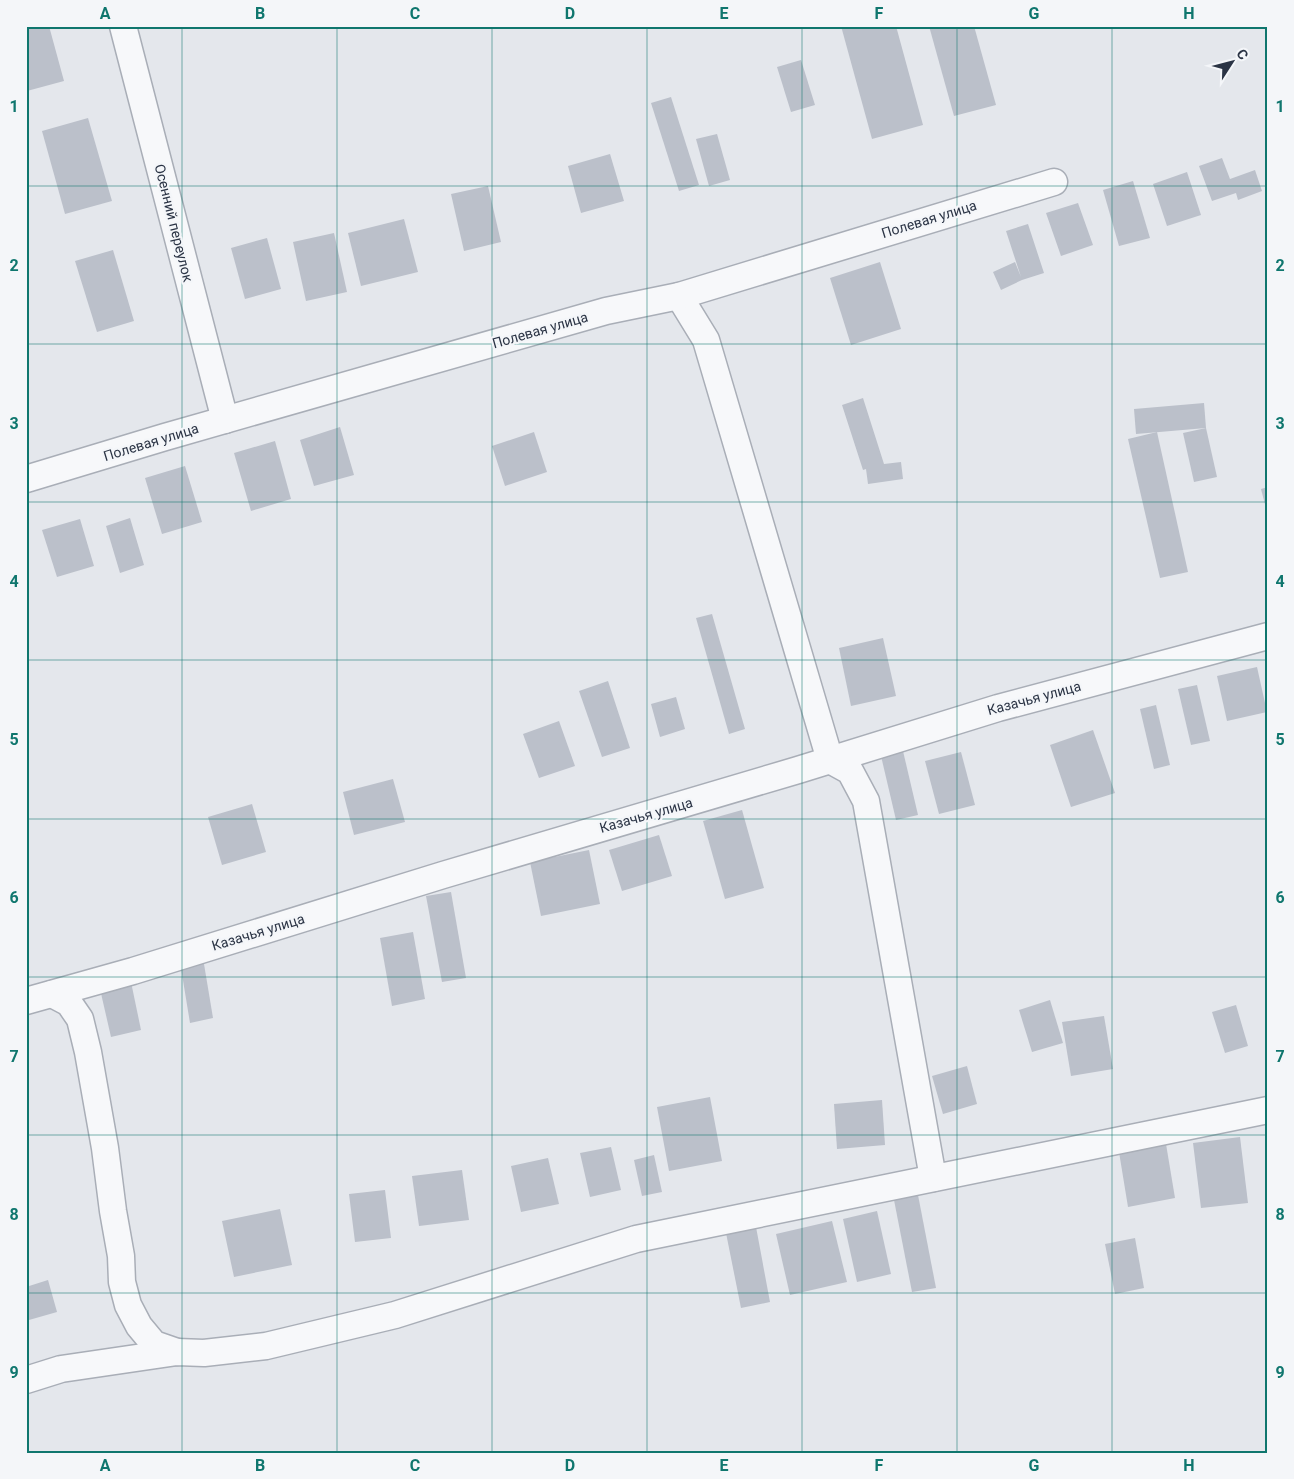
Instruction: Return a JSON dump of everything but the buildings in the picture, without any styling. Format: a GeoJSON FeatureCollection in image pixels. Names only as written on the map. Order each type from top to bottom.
{"type":"FeatureCollection","features":[{"type":"Feature","properties":{"kind":"street","name":"Осенний переулок"},"geometry":{"type":"LineString","coordinates":[[123,26],[224,420]]}},
{"type":"Feature","properties":{"kind":"street","name":"Полевая улица"},"geometry":{"type":"LineString","coordinates":[[26,479],[224,420],[606,311],[679,296],[1054,182]]}},
{"type":"Feature","properties":{"kind":"street"},"geometry":{"type":"LineString","coordinates":[[679,296],[706,340],[830,760],[850,771],[866,801],[932,1178]]}},
{"type":"Feature","properties":{"kind":"street","name":"Казачья улица"},"geometry":{"type":"LineString","coordinates":[[26,1001],[133,971],[443,875],[998,708],[1268,636]]}},
{"type":"Feature","properties":{"kind":"street"},"geometry":{"type":"LineString","coordinates":[[52,994],[69,1003],[80,1019],[90,1061],[121,1256],[122,1282],[128,1305],[139,1326],[154,1344],[177,1352]]}},
{"type":"Feature","properties":{"kind":"street"},"geometry":{"type":"LineString","coordinates":[[26,1380],[61,1368],[177,1352],[204,1353],[266,1346],[395,1315],[636,1239],[1268,1110]]}}]}
